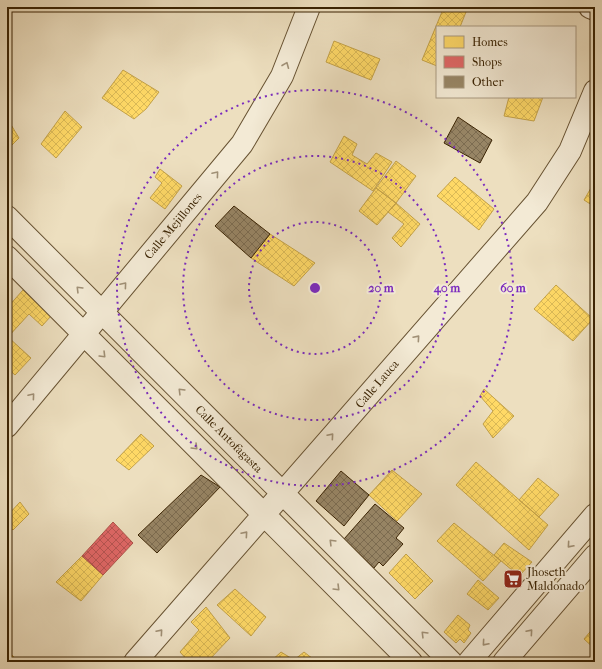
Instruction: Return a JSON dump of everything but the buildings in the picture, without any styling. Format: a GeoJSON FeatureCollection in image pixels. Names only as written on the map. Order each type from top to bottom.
{"type":"FeatureCollection","features":[{"type":"Feature","properties":{"kind":"street","name":"Calle Mejillones"},"geometry":{"type":"LineString","coordinates":[[7,426],[242,144],[282,76],[309,7]]}},
{"type":"Feature","properties":{"kind":"street"},"geometry":{"type":"LineString","coordinates":[[590,7],[595,9]]}},
{"type":"Feature","properties":{"kind":"street","name":"Calle Lauca"},"geometry":{"type":"LineString","coordinates":[[135,662],[262,514],[536,202],[570,151],[595,90]]}},
{"type":"Feature","properties":{"kind":"street","name":"Calle Antofagasta"},"geometry":{"type":"LineString","coordinates":[[7,217],[451,662]]}},
{"type":"Feature","properties":{"kind":"street"},"geometry":{"type":"LineString","coordinates":[[7,257],[411,662]]}},
{"type":"Feature","properties":{"kind":"street"},"geometry":{"type":"LineString","coordinates":[[469,662],[595,515]]}},
{"type":"Feature","properties":{"kind":"street"},"geometry":{"type":"LineString","coordinates":[[504,662],[595,556]]}},
{"type":"Feature","properties":{"kind":"place","name":"Jhoseth Maldonado"},"geometry":{"type":"Point","coordinates":[513,579]}}]}
